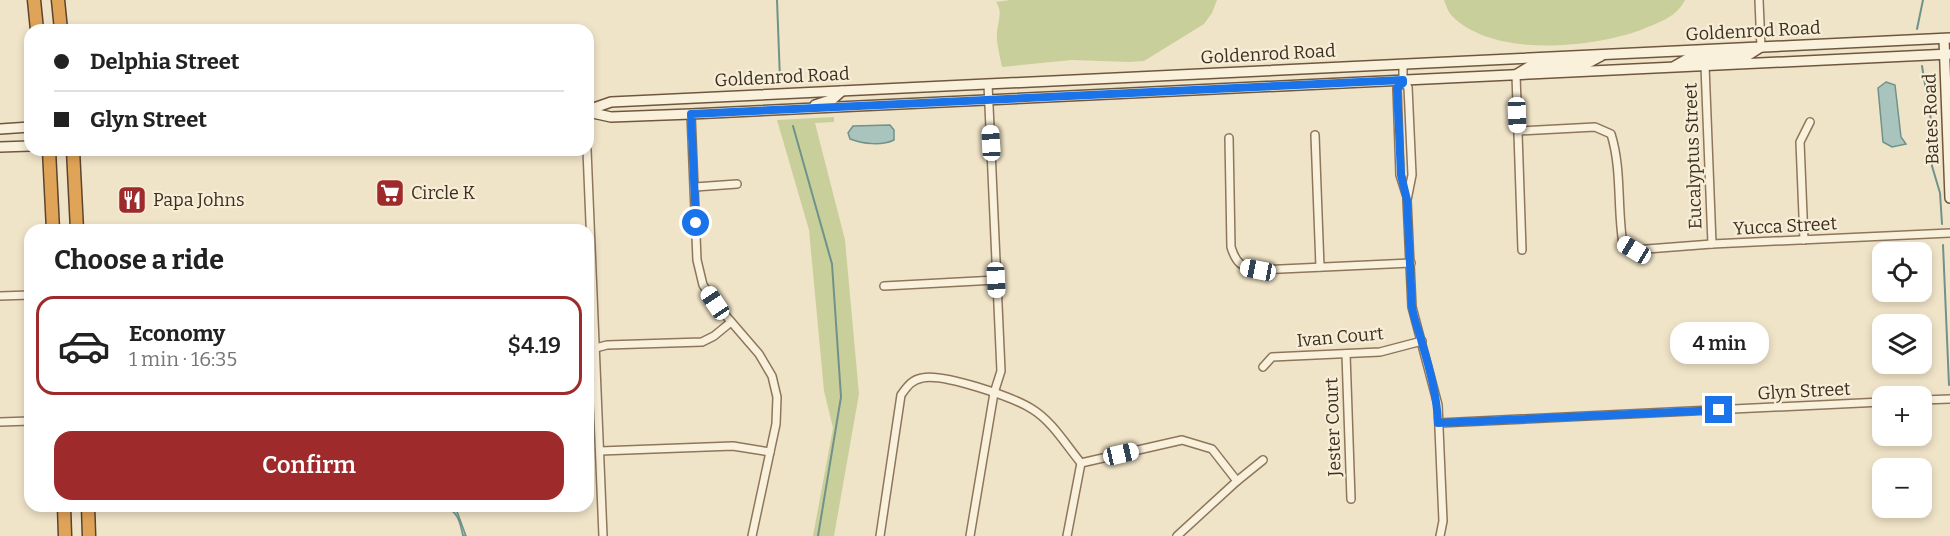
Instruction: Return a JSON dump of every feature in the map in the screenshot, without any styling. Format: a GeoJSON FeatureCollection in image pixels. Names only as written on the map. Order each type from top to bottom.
{"type":"FeatureCollection","features":[{"type":"Feature","properties":{"kind":"highway"},"geometry":{"type":"LineString","coordinates":[[34,0],[36,24]]}},
{"type":"Feature","properties":{"kind":"highway"},"geometry":{"type":"LineString","coordinates":[[58,0],[60,24]]}},
{"type":"Feature","properties":{"kind":"highway"},"geometry":{"type":"LineString","coordinates":[[49,156],[53,224]]}},
{"type":"Feature","properties":{"kind":"highway"},"geometry":{"type":"LineString","coordinates":[[73,156],[77,224]]}},
{"type":"Feature","properties":{"kind":"highway"},"geometry":{"type":"LineString","coordinates":[[64,512],[65,536]]}},
{"type":"Feature","properties":{"kind":"highway"},"geometry":{"type":"LineString","coordinates":[[88,512],[89,536]]}},
{"type":"Feature","properties":{"kind":"main road","name":"Goldenrod Road"},"geometry":{"type":"LineString","coordinates":[[594,109],[611,102],[1947,38]]}},
{"type":"Feature","properties":{"kind":"main road","name":"Bates Road"},"geometry":{"type":"LineString","coordinates":[[1947,38],[1950,198]]}},
{"type":"Feature","properties":{"kind":"main road"},"geometry":{"type":"LineString","coordinates":[[1670,68],[1689,58],[1747,56],[1761,47]]}},
{"type":"Feature","properties":{"kind":"main road"},"geometry":{"type":"LineString","coordinates":[[1516,75],[1530,66],[1588,63],[1603,54]]}},
{"type":"Feature","properties":{"kind":"main road","name":"Goldenrod Road"},"geometry":{"type":"LineString","coordinates":[[594,113],[611,117],[691,114],[1403,82],[1947,54]]}},
{"type":"Feature","properties":{"kind":"main road"},"geometry":{"type":"LineString","coordinates":[[804,109],[833,99],[842,91]]}},
{"type":"Feature","properties":{"kind":"main road"},"geometry":{"type":"LineString","coordinates":[[0,129],[24,128]]}},
{"type":"Feature","properties":{"kind":"main road"},"geometry":{"type":"LineString","coordinates":[[0,147],[24,146]]}},
{"type":"Feature","properties":{"kind":"street"},"geometry":{"type":"LineString","coordinates":[[1759,0],[1761,47]]}},
{"type":"Feature","properties":{"kind":"street"},"geometry":{"type":"LineString","coordinates":[[1402,64],[1403,82],[1408,87],[1412,175],[1407,200]]}},
{"type":"Feature","properties":{"kind":"street","name":"Eucalyptus Street"},"geometry":{"type":"LineString","coordinates":[[1704,66],[1712,244]]}},
{"type":"Feature","properties":{"kind":"street"},"geometry":{"type":"LineString","coordinates":[[1516,75],[1522,250]]}},
{"type":"Feature","properties":{"kind":"street"},"geometry":{"type":"LineString","coordinates":[[1403,82],[1397,88],[1401,175],[1407,200],[1414,320],[1422,341],[1435,394],[1443,521],[1440,536]]}},
{"type":"Feature","properties":{"kind":"street"},"geometry":{"type":"LineString","coordinates":[[970,536],[994,393],[1001,371],[988,84]]}},
{"type":"Feature","properties":{"kind":"street"},"geometry":{"type":"LineString","coordinates":[[691,114],[697,260],[703,285],[759,354],[772,376],[777,397],[776,424],[752,536]]}},
{"type":"Feature","properties":{"kind":"street"},"geometry":{"type":"LineString","coordinates":[[1804,240],[1800,142],[1810,122]]}},
{"type":"Feature","properties":{"kind":"street","name":"Yucca Street"},"geometry":{"type":"LineString","coordinates":[[1518,131],[1595,127],[1611,134],[1616,149],[1623,244],[1634,250],[1712,244],[1950,233]]}},
{"type":"Feature","properties":{"kind":"street"},"geometry":{"type":"LineString","coordinates":[[1315,135],[1320,267]]}},
{"type":"Feature","properties":{"kind":"street"},"geometry":{"type":"LineString","coordinates":[[1229,138],[1231,247],[1234,258],[1244,267],[1258,270],[1411,263]]}},
{"type":"Feature","properties":{"kind":"street"},"geometry":{"type":"LineString","coordinates":[[587,156],[589,224]]}},
{"type":"Feature","properties":{"kind":"street"},"geometry":{"type":"LineString","coordinates":[[695,187],[737,184]]}},
{"type":"Feature","properties":{"kind":"street"},"geometry":{"type":"LineString","coordinates":[[884,286],[996,280]]}},
{"type":"Feature","properties":{"kind":"street"},"geometry":{"type":"LineString","coordinates":[[0,296],[24,295]]}},
{"type":"Feature","properties":{"kind":"street"},"geometry":{"type":"LineString","coordinates":[[594,348],[607,345],[702,342],[714,336],[731,322]]}},
{"type":"Feature","properties":{"kind":"street","name":"Ivan Court"},"geometry":{"type":"LineString","coordinates":[[1263,367],[1272,357],[1380,352],[1422,341]]}},
{"type":"Feature","properties":{"kind":"street","name":"Jester Court"},"geometry":{"type":"LineString","coordinates":[[1346,354],[1351,499]]}},
{"type":"Feature","properties":{"kind":"street"},"geometry":{"type":"LineString","coordinates":[[594,374],[603,536]]}},
{"type":"Feature","properties":{"kind":"street"},"geometry":{"type":"LineString","coordinates":[[880,536],[902,395],[910,383],[922,378],[942,378],[994,393],[1031,408],[1045,419],[1081,463]]}},
{"type":"Feature","properties":{"kind":"street"},"geometry":{"type":"LineString","coordinates":[[1932,400],[1950,399]]}},
{"type":"Feature","properties":{"kind":"street","name":"Glyn Street"},"geometry":{"type":"LineString","coordinates":[[1438,423],[1872,402]]}},
{"type":"Feature","properties":{"kind":"street"},"geometry":{"type":"LineString","coordinates":[[0,422],[24,421]]}},
{"type":"Feature","properties":{"kind":"street"},"geometry":{"type":"LineString","coordinates":[[1081,463],[1182,440],[1212,449],[1237,481]]}},
{"type":"Feature","properties":{"kind":"street"},"geometry":{"type":"LineString","coordinates":[[600,451],[733,446],[770,452]]}},
{"type":"Feature","properties":{"kind":"street"},"geometry":{"type":"LineString","coordinates":[[1177,536],[1263,460]]}},
{"type":"Feature","properties":{"kind":"street"},"geometry":{"type":"LineString","coordinates":[[1067,536],[1081,463]]}},
{"type":"Feature","properties":{"kind":"green space"},"geometry":{"type":"Polygon","coordinates":[[[1010,0],[1217,0],[1204,24],[1144,61],[1072,60],[1002,67],[997,36],[1000,13],[996,2],[1010,0]]]}},
{"type":"Feature","properties":{"kind":"green space"},"geometry":{"type":"Polygon","coordinates":[[[1444,0],[1685,0],[1669,17],[1641,30],[1596,41],[1543,46],[1517,44],[1492,38],[1470,29],[1452,16],[1444,0]]]}},
{"type":"Feature","properties":{"kind":"green space"},"geometry":{"type":"Polygon","coordinates":[[[834,117],[834,122],[815,123],[845,240],[859,394],[834,536],[813,536],[833,428],[824,391],[809,230],[777,120],[834,117]]]}},
{"type":"Feature","properties":{"kind":"water"},"geometry":{"type":"Polygon","coordinates":[[[1886,82],[1895,85],[1901,137],[1906,144],[1892,147],[1883,142],[1878,88],[1886,82]]]}},
{"type":"Feature","properties":{"kind":"water"},"geometry":{"type":"Polygon","coordinates":[[[890,125],[894,130],[894,140],[884,143],[872,144],[855,141],[850,139],[848,133],[853,126],[890,125]]]}},
{"type":"Feature","properties":{"kind":"water"},"geometry":{"type":"Polygon","coordinates":[[[457,512],[466,536],[463,536],[454,513],[457,512]]]}},
{"type":"Feature","properties":{"kind":"waterway"},"geometry":{"type":"LineString","coordinates":[[777,0],[780,79]]}},
{"type":"Feature","properties":{"kind":"waterway"},"geometry":{"type":"LineString","coordinates":[[1917,29],[1923,0]]}},
{"type":"Feature","properties":{"kind":"waterway"},"geometry":{"type":"LineString","coordinates":[[1922,66],[1932,126],[1932,166],[1940,193],[1942,224]]}},
{"type":"Feature","properties":{"kind":"waterway"},"geometry":{"type":"LineString","coordinates":[[793,126],[832,264],[841,397],[818,536]]}},
{"type":"Feature","properties":{"kind":"waterway"},"geometry":{"type":"LineString","coordinates":[[1943,245],[1949,385]]}},
{"type":"Feature","properties":{"kind":"place","name":"Circle K"},"geometry":{"type":"Point","coordinates":[390,193]}},
{"type":"Feature","properties":{"kind":"place","name":"Papa Johns"},"geometry":{"type":"Point","coordinates":[132,200]}},
{"type":"Feature","properties":{"kind":"route"},"geometry":{"type":"LineString","coordinates":[[696,223],[691,114],[1403,80],[1397,88],[1401,175],[1407,200],[1412,307],[1433,382],[1438,423],[1719,410]]}}]}
